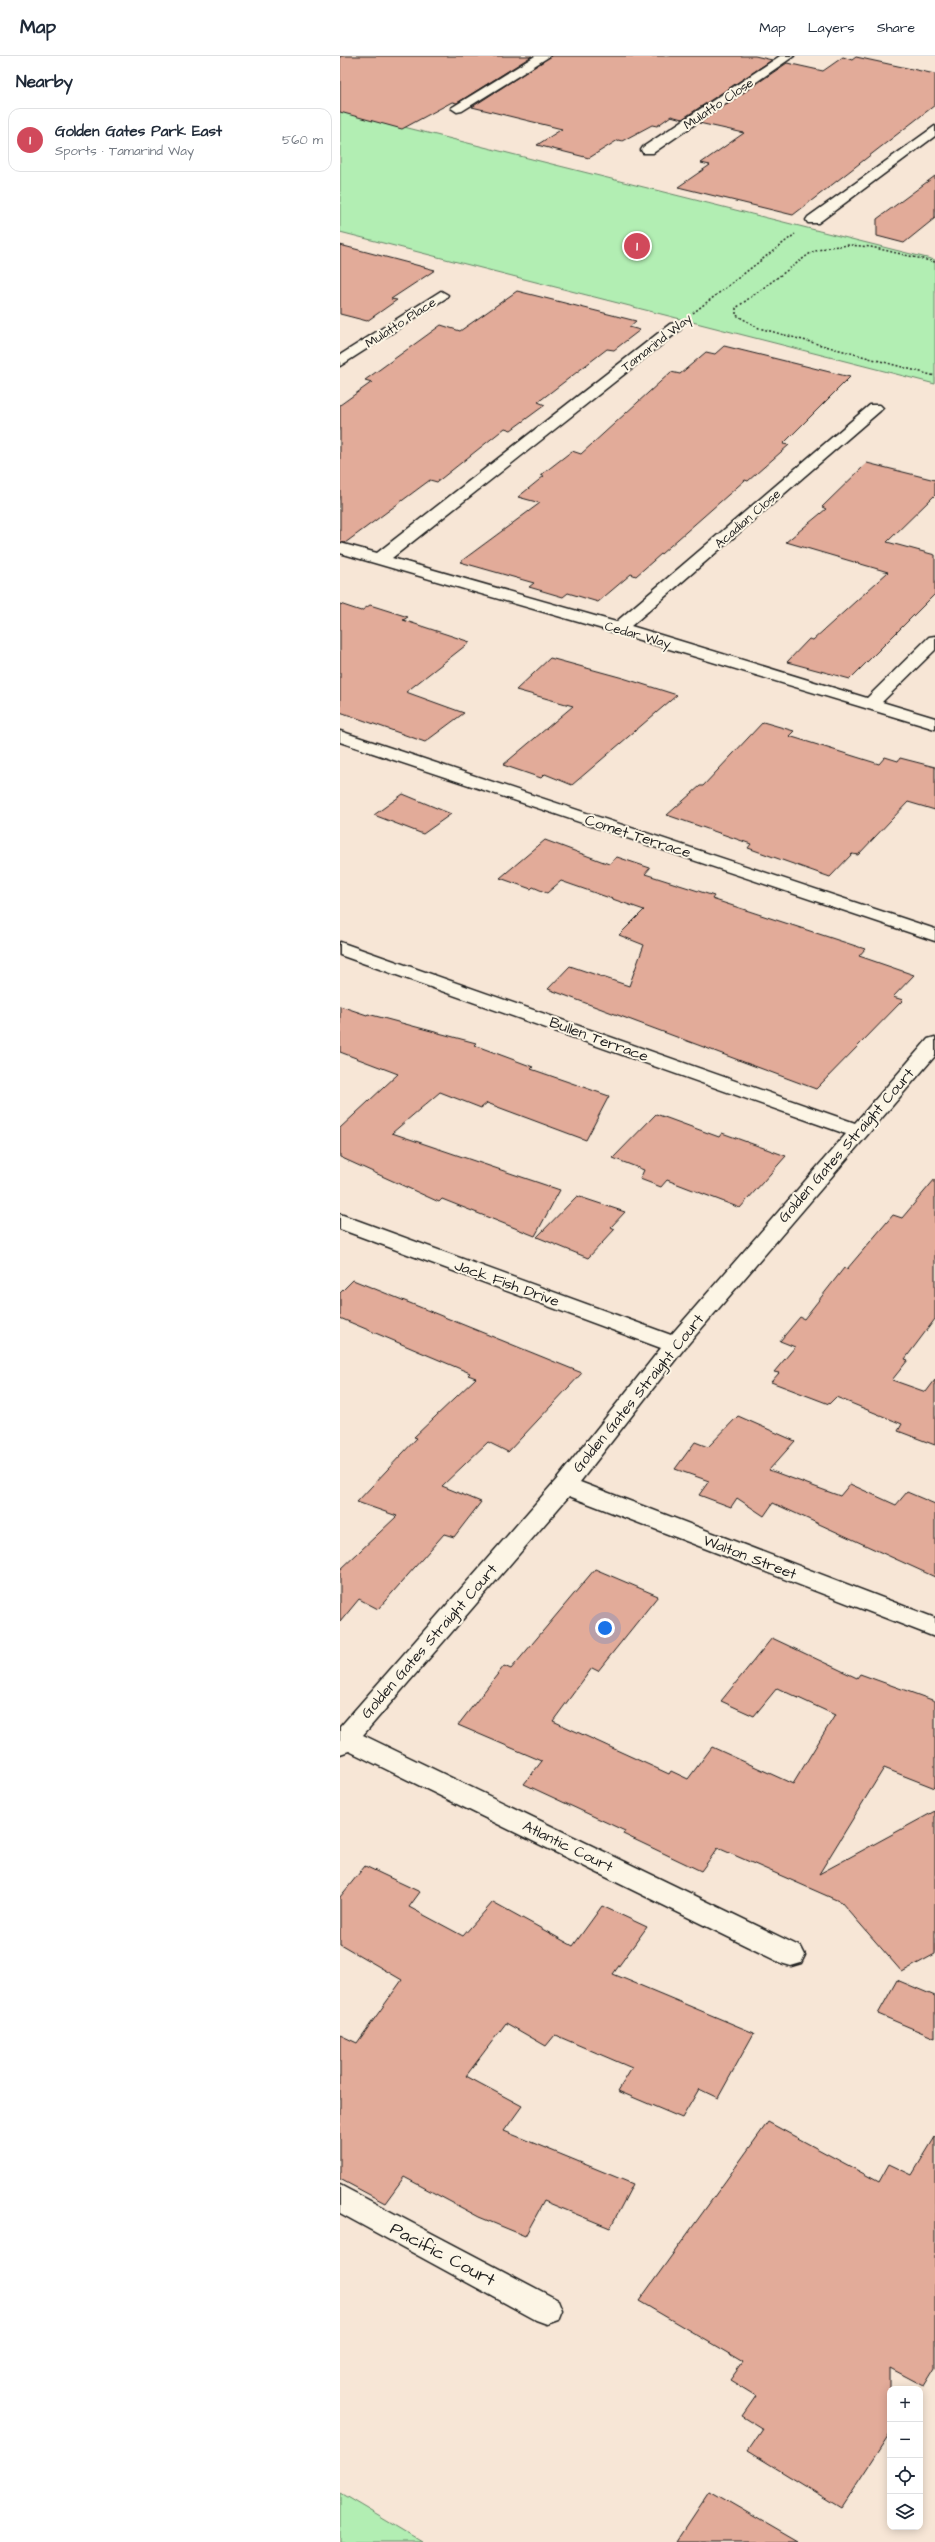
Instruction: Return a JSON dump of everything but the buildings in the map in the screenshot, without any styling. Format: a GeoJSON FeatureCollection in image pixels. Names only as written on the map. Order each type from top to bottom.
{"type":"FeatureCollection","features":[{"type":"Feature","properties":{"kind":"street"},"geometry":{"type":"LineString","coordinates":[[457,108],[544,56]]}},
{"type":"Feature","properties":{"kind":"street","name":"Mulatto Close"},"geometry":{"type":"LineString","coordinates":[[648,150],[788,56]]}},
{"type":"Feature","properties":{"kind":"street"},"geometry":{"type":"LineString","coordinates":[[813,220],[935,130]]}},
{"type":"Feature","properties":{"kind":"street","name":"Mulatto Place"},"geometry":{"type":"LineString","coordinates":[[340,362],[441,295]]}},
{"type":"Feature","properties":{"kind":"street","name":"Tamarind Way"},"geometry":{"type":"LineString","coordinates":[[380,560],[676,326]]}},
{"type":"Feature","properties":{"kind":"street","name":"Acadian Close"},"geometry":{"type":"LineString","coordinates":[[619,628],[875,408]]}},
{"type":"Feature","properties":{"kind":"street","name":"Cedar Way"},"geometry":{"type":"LineString","coordinates":[[340,548],[619,628],[935,724]]}},
{"type":"Feature","properties":{"kind":"street"},"geometry":{"type":"LineString","coordinates":[[871,704],[935,640]]}},
{"type":"Feature","properties":{"kind":"street","name":"Comet Terrace"},"geometry":{"type":"LineString","coordinates":[[340,736],[935,935]]}},
{"type":"Feature","properties":{"kind":"street","name":"Bullen Terrace"},"geometry":{"type":"LineString","coordinates":[[340,948],[858,1131]]}},
{"type":"Feature","properties":{"kind":"street","name":"Golden Gates Straight Court"},"geometry":{"type":"LineString","coordinates":[[343,1741],[564,1486],[674,1345],[935,1042]]}},
{"type":"Feature","properties":{"kind":"street","name":"Jack Fish Drive"},"geometry":{"type":"LineString","coordinates":[[342,1224],[674,1345]]}},
{"type":"Feature","properties":{"kind":"street","name":"Walton Street"},"geometry":{"type":"LineString","coordinates":[[564,1486],[935,1628]]}},
{"type":"Feature","properties":{"kind":"street","name":"Atlantic Court"},"geometry":{"type":"LineString","coordinates":[[343,1741],[791,1955]]}},
{"type":"Feature","properties":{"kind":"street","name":"Pacific Court"},"geometry":{"type":"LineString","coordinates":[[340,2198],[547,2310]]}},
{"type":"Feature","properties":{"kind":"path","name":"Tamarind Way"},"geometry":{"type":"LineString","coordinates":[[676,326],[813,220]]}},
{"type":"Feature","properties":{"kind":"path"},"geometry":{"type":"LineString","coordinates":[[935,262],[872,247],[850,245],[829,247],[812,252],[736,308],[736,315],[759,328],[935,376]]}},
{"type":"Feature","properties":{"kind":"green space"},"geometry":{"type":"Polygon","coordinates":[[[340,111],[935,260],[935,384],[340,232],[340,111]]]}},
{"type":"Feature","properties":{"kind":"green space"},"geometry":{"type":"Polygon","coordinates":[[[340,2493],[422,2542],[340,2542],[340,2493]]]}},
{"type":"Feature","properties":{"kind":"place","name":"Golden Gates Park East"},"geometry":{"type":"Point","coordinates":[637,246]}}]}
